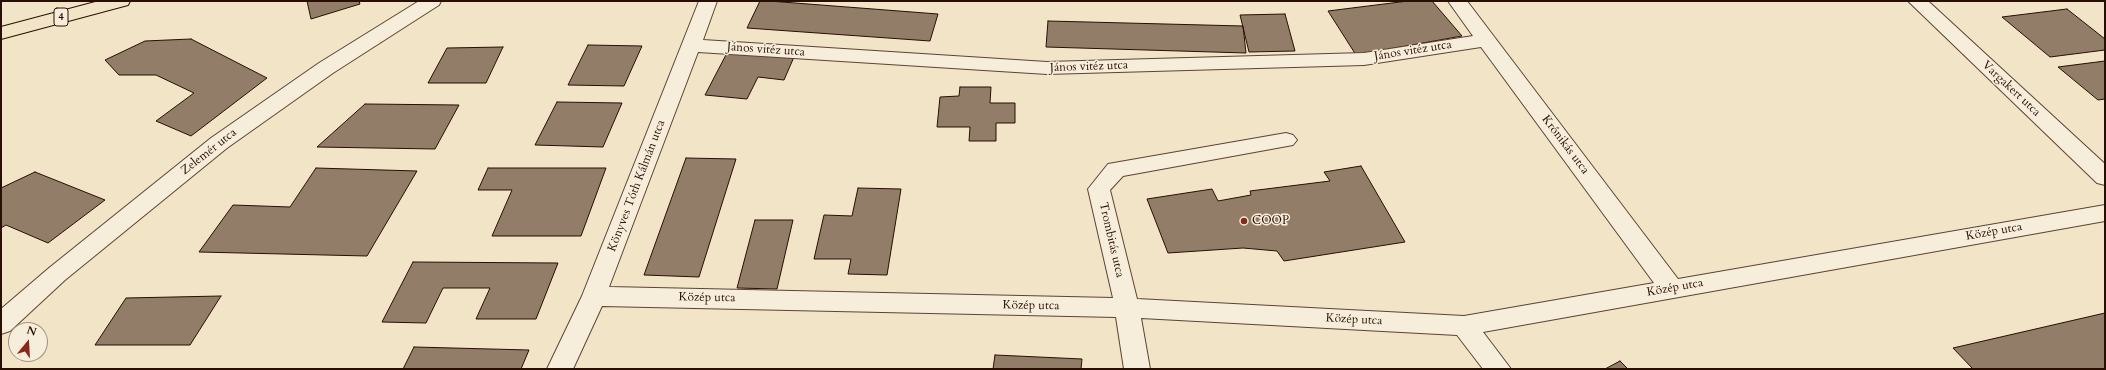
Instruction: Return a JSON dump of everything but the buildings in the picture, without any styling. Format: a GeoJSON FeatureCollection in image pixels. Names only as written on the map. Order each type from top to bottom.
{"type":"FeatureCollection","features":[{"type":"Feature","properties":{"kind":"main road","name":"4"},"geometry":{"type":"LineString","coordinates":[[1,33],[121,1]]}},
{"type":"Feature","properties":{"kind":"street","name":"Zelemér utca"},"geometry":{"type":"LineString","coordinates":[[1,324],[57,274],[220,143],[326,68],[432,1]]}},
{"type":"Feature","properties":{"kind":"street","name":"Könyves Tóth Kálmán utca"},"geometry":{"type":"LineString","coordinates":[[560,369],[594,296],[708,1]]}},
{"type":"Feature","properties":{"kind":"street","name":"Krónikás utca"},"geometry":{"type":"LineString","coordinates":[[1457,1],[1672,289]]}},
{"type":"Feature","properties":{"kind":"street","name":"Vargakert utca"},"geometry":{"type":"LineString","coordinates":[[1917,1],[2105,177]]}},
{"type":"Feature","properties":{"kind":"street","name":"János vitéz utca"},"geometry":{"type":"LineString","coordinates":[[691,45],[1047,68],[1364,59],[1487,40]]}},
{"type":"Feature","properties":{"kind":"street","name":"Trombitás utca"},"geometry":{"type":"LineString","coordinates":[[1137,369],[1127,308],[1099,189],[1116,169],[1286,140]]}},
{"type":"Feature","properties":{"kind":"street","name":"Közép utca"},"geometry":{"type":"LineString","coordinates":[[594,296],[1127,308],[1464,326],[2105,213]]}},
{"type":"Feature","properties":{"kind":"street"},"geometry":{"type":"LineString","coordinates":[[1464,326],[1498,369]]}},
{"type":"Feature","properties":{"kind":"place","name":"COOP"},"geometry":{"type":"Point","coordinates":[1244,221]}}]}
